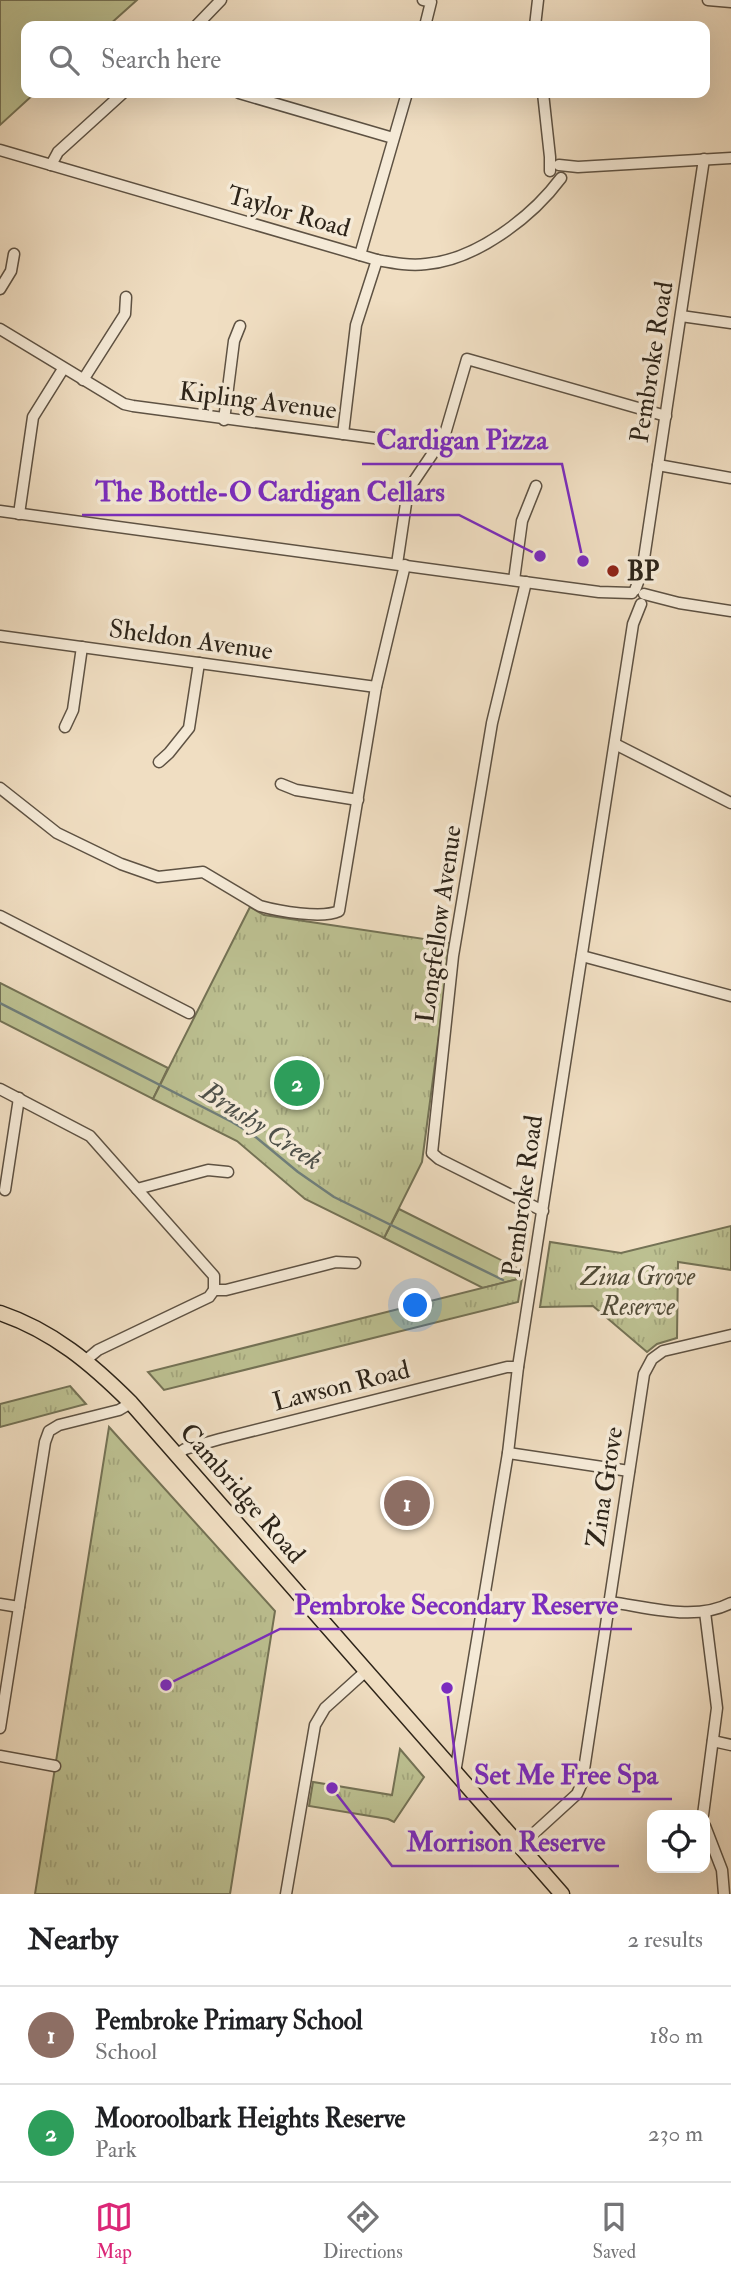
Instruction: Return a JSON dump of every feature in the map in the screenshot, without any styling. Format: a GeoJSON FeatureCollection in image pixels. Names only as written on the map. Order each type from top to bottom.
{"type":"FeatureCollection","features":[{"type":"Feature","properties":{"kind":"main road","name":"Cambridge Road"},"geometry":{"type":"LineString","coordinates":[[0,1313],[50,1335],[86,1360],[131,1403],[562,1894]]}},
{"type":"Feature","properties":{"kind":"street"},"geometry":{"type":"LineString","coordinates":[[201,21],[221,0]]}},
{"type":"Feature","properties":{"kind":"street"},"geometry":{"type":"LineString","coordinates":[[423,0],[431,2],[426,21]]}},
{"type":"Feature","properties":{"kind":"street"},"geometry":{"type":"LineString","coordinates":[[536,21],[538,0]]}},
{"type":"Feature","properties":{"kind":"street"},"geometry":{"type":"LineString","coordinates":[[708,0],[731,2]]}},
{"type":"Feature","properties":{"kind":"street"},"geometry":{"type":"LineString","coordinates":[[51,165],[58,152],[118,98]]}},
{"type":"Feature","properties":{"kind":"street"},"geometry":{"type":"LineString","coordinates":[[256,98],[393,138]]}},
{"type":"Feature","properties":{"kind":"street"},"geometry":{"type":"LineString","coordinates":[[360,255],[405,98]]}},
{"type":"Feature","properties":{"kind":"street"},"geometry":{"type":"LineString","coordinates":[[544,98],[556,169]]}},
{"type":"Feature","properties":{"kind":"street","name":"Taylor Road"},"geometry":{"type":"LineString","coordinates":[[0,150],[377,260],[403,264],[428,264],[456,257],[484,244],[536,208],[551,191],[556,169],[731,158]]}},
{"type":"Feature","properties":{"kind":"street","name":"Pembroke Road"},"geometry":{"type":"LineString","coordinates":[[455,1773],[508,1453],[518,1367],[704,159]]}},
{"type":"Feature","properties":{"kind":"street"},"geometry":{"type":"LineString","coordinates":[[0,289],[11,271],[14,254]]}},
{"type":"Feature","properties":{"kind":"street"},"geometry":{"type":"LineString","coordinates":[[343,434],[356,324],[377,260]]}},
{"type":"Feature","properties":{"kind":"street"},"geometry":{"type":"LineString","coordinates":[[83,380],[125,314],[126,297]]}},
{"type":"Feature","properties":{"kind":"street"},"geometry":{"type":"LineString","coordinates":[[681,316],[731,323]]}},
{"type":"Feature","properties":{"kind":"street"},"geometry":{"type":"LineString","coordinates":[[224,420],[234,341],[240,326]]}},
{"type":"Feature","properties":{"kind":"street","name":"Kipling Avenue"},"geometry":{"type":"LineString","coordinates":[[0,328],[124,404],[224,420],[419,444],[435,450]]}},
{"type":"Feature","properties":{"kind":"street"},"geometry":{"type":"LineString","coordinates":[[0,788],[57,832],[121,864],[158,877],[202,872],[260,906],[332,915],[339,911],[376,687],[401,565],[408,490],[445,434],[467,359],[666,416]]}},
{"type":"Feature","properties":{"kind":"street"},"geometry":{"type":"LineString","coordinates":[[19,514],[33,417],[63,369]]}},
{"type":"Feature","properties":{"kind":"street"},"geometry":{"type":"LineString","coordinates":[[658,465],[731,478]]}},
{"type":"Feature","properties":{"kind":"street"},"geometry":{"type":"LineString","coordinates":[[520,581],[522,521],[536,486]]}},
{"type":"Feature","properties":{"kind":"street"},"geometry":{"type":"LineString","coordinates":[[0,511],[731,611]]}},
{"type":"Feature","properties":{"kind":"street","name":"Longfellow Avenue"},"geometry":{"type":"LineString","coordinates":[[520,581],[492,723],[453,956],[432,1153],[543,1211]]}},
{"type":"Feature","properties":{"kind":"street","name":"Sheldon Avenue"},"geometry":{"type":"LineString","coordinates":[[0,636],[376,687]]}},
{"type":"Feature","properties":{"kind":"street"},"geometry":{"type":"LineString","coordinates":[[65,727],[73,710],[82,647]]}},
{"type":"Feature","properties":{"kind":"street"},"geometry":{"type":"LineString","coordinates":[[159,762],[189,728],[199,663]]}},
{"type":"Feature","properties":{"kind":"street"},"geometry":{"type":"LineString","coordinates":[[615,744],[731,803]]}},
{"type":"Feature","properties":{"kind":"street"},"geometry":{"type":"LineString","coordinates":[[281,784],[296,790],[358,800]]}},
{"type":"Feature","properties":{"kind":"street"},"geometry":{"type":"LineString","coordinates":[[0,916],[189,1013]]}},
{"type":"Feature","properties":{"kind":"street"},"geometry":{"type":"LineString","coordinates":[[582,956],[731,996]]}},
{"type":"Feature","properties":{"kind":"street"},"geometry":{"type":"LineString","coordinates":[[0,1089],[90,1136],[211,1272],[215,1281],[214,1290],[205,1299],[98,1350],[86,1360]]}},
{"type":"Feature","properties":{"kind":"street"},"geometry":{"type":"LineString","coordinates":[[5,1190],[19,1098]]}},
{"type":"Feature","properties":{"kind":"street"},"geometry":{"type":"LineString","coordinates":[[137,1189],[208,1170],[228,1172]]}},
{"type":"Feature","properties":{"kind":"street"},"geometry":{"type":"LineString","coordinates":[[214,1290],[226,1290],[336,1262],[355,1264]]}},
{"type":"Feature","properties":{"kind":"street","name":"Zina Grove"},"geometry":{"type":"LineString","coordinates":[[520,1846],[576,1794],[582,1783],[644,1374],[649,1364],[663,1351],[731,1335]]}},
{"type":"Feature","properties":{"kind":"street","name":"Lawson Road"},"geometry":{"type":"LineString","coordinates":[[177,1454],[196,1446],[259,1429],[507,1367],[518,1367]]}},
{"type":"Feature","properties":{"kind":"street"},"geometry":{"type":"LineString","coordinates":[[0,1728],[45,1441],[49,1432],[59,1425],[119,1410],[131,1403]]}},
{"type":"Feature","properties":{"kind":"street"},"geometry":{"type":"LineString","coordinates":[[508,1453],[629,1471]]}},
{"type":"Feature","properties":{"kind":"street"},"geometry":{"type":"LineString","coordinates":[[610,1602],[690,1613],[705,1612],[731,1603]]}},
{"type":"Feature","properties":{"kind":"street"},"geometry":{"type":"LineString","coordinates":[[0,1604],[19,1607]]}},
{"type":"Feature","properties":{"kind":"street"},"geometry":{"type":"LineString","coordinates":[[703,1810],[717,1708],[705,1612]]}},
{"type":"Feature","properties":{"kind":"street"},"geometry":{"type":"LineString","coordinates":[[286,1894],[315,1725],[325,1708],[366,1671]]}},
{"type":"Feature","properties":{"kind":"street"},"geometry":{"type":"LineString","coordinates":[[713,1741],[731,1745]]}},
{"type":"Feature","properties":{"kind":"street"},"geometry":{"type":"LineString","coordinates":[[0,1756],[55,1766]]}},
{"type":"Feature","properties":{"kind":"street"},"geometry":{"type":"LineString","coordinates":[[710,1839],[722,1870],[724,1894]]}},
{"type":"Feature","properties":{"kind":"green space"},"geometry":{"type":"Polygon","coordinates":[[[0,0],[137,0],[114,21],[21,21],[21,98],[30,98],[0,125],[0,0]]]}},
{"type":"Feature","properties":{"kind":"green space"},"geometry":{"type":"Polygon","coordinates":[[[250,907],[264,915],[451,943],[422,1162],[384,1238],[305,1199],[237,1141],[153,1099],[250,907]]]}},
{"type":"Feature","properties":{"kind":"green space"},"geometry":{"type":"Polygon","coordinates":[[[0,983],[168,1068],[153,1099],[0,1021],[0,983]]]}},
{"type":"Feature","properties":{"kind":"green space"},"geometry":{"type":"Polygon","coordinates":[[[399,1209],[523,1271],[522,1278],[483,1288],[384,1238],[399,1209]]]}},
{"type":"Feature","properties":{"kind":"green space","name":"Zina Grove Reserve"},"geometry":{"type":"Polygon","coordinates":[[[731,1226],[731,1270],[678,1262],[677,1338],[657,1344],[647,1352],[593,1306],[540,1307],[550,1242],[621,1253],[731,1226]]]}},
{"type":"Feature","properties":{"kind":"green space"},"geometry":{"type":"Polygon","coordinates":[[[522,1278],[518,1302],[164,1390],[148,1372],[522,1278]]]}},
{"type":"Feature","properties":{"kind":"green space"},"geometry":{"type":"Polygon","coordinates":[[[70,1386],[86,1404],[0,1427],[0,1404],[70,1386]]]}},
{"type":"Feature","properties":{"kind":"green space"},"geometry":{"type":"Polygon","coordinates":[[[109,1427],[275,1611],[230,1894],[35,1894],[109,1427]]]}},
{"type":"Feature","properties":{"kind":"green space"},"geometry":{"type":"Polygon","coordinates":[[[400,1749],[424,1777],[394,1822],[309,1806],[313,1782],[392,1795],[400,1749]]]}},
{"type":"Feature","properties":{"kind":"waterway","name":"Brushy Creek"},"geometry":{"type":"LineString","coordinates":[[0,1003],[232,1122],[252,1134],[298,1172],[334,1197],[503,1280]]}},
{"type":"Feature","properties":{"kind":"place","name":"The Bottle-O Cardigan Cellars"},"geometry":{"type":"Point","coordinates":[540,556]}},
{"type":"Feature","properties":{"kind":"place","name":"Cardigan Pizza"},"geometry":{"type":"Point","coordinates":[583,561]}},
{"type":"Feature","properties":{"kind":"place","name":"BP"},"geometry":{"type":"Point","coordinates":[613,571]}},
{"type":"Feature","properties":{"kind":"place","name":"Mooroolbark Heights Reserve"},"geometry":{"type":"Point","coordinates":[297,1083]}},
{"type":"Feature","properties":{"kind":"place","name":"Pembroke Primary School"},"geometry":{"type":"Point","coordinates":[407,1503]}},
{"type":"Feature","properties":{"kind":"place","name":"Pembroke Secondary Reserve"},"geometry":{"type":"Point","coordinates":[166,1685]}},
{"type":"Feature","properties":{"kind":"place","name":"Set Me Free Spa"},"geometry":{"type":"Point","coordinates":[447,1688]}},
{"type":"Feature","properties":{"kind":"place","name":"Morrison Reserve"},"geometry":{"type":"Point","coordinates":[332,1788]}}]}
